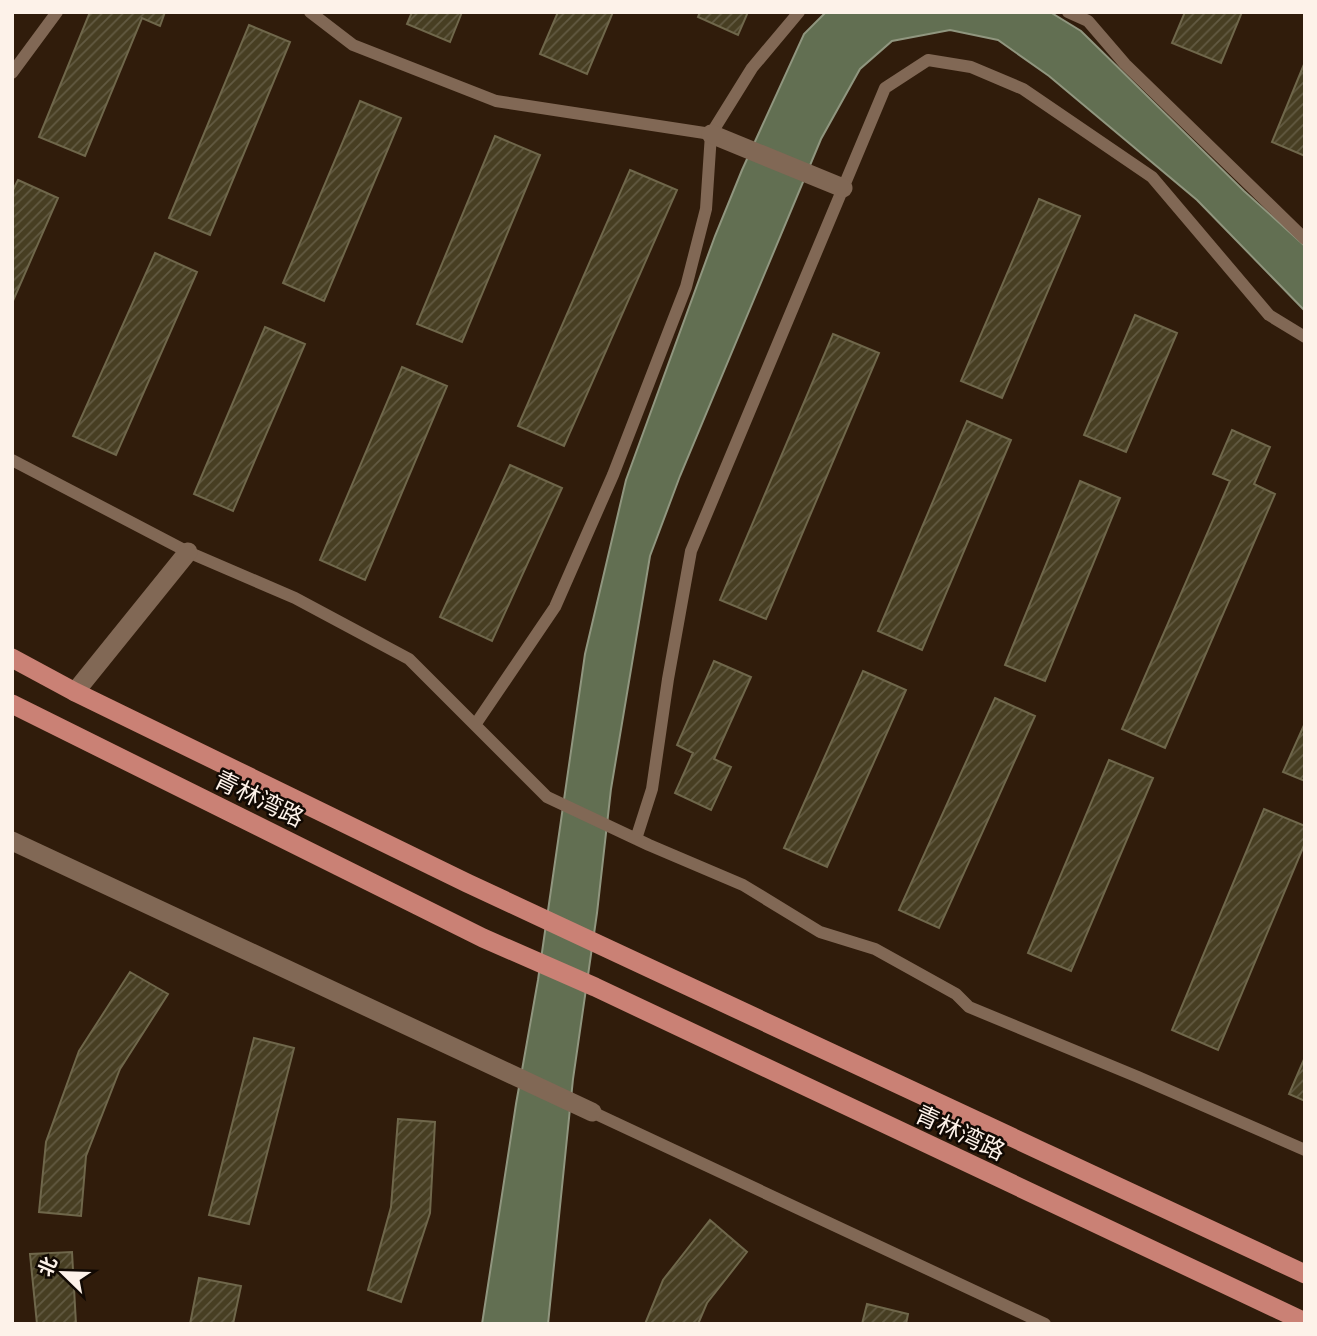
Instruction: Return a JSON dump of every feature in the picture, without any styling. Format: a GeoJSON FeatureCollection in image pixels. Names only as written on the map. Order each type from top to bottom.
{"type":"FeatureCollection","features":[{"type":"Feature","properties":{"kind":"main road","name":"青林湾路"},"geometry":{"type":"LineString","coordinates":[[12,658],[75,692],[467,883],[1305,1274]]}},
{"type":"Feature","properties":{"kind":"main road","name":"青林湾路"},"geometry":{"type":"LineString","coordinates":[[12,704],[483,938],[595,988],[1305,1322]]}},
{"type":"Feature","properties":{"kind":"street"},"geometry":{"type":"LineString","coordinates":[[711,134],[836,185]]}},
{"type":"Feature","properties":{"kind":"street"},"geometry":{"type":"LineString","coordinates":[[75,692],[188,552]]}},
{"type":"Feature","properties":{"kind":"street"},"geometry":{"type":"LineString","coordinates":[[12,841],[592,1112]]}},
{"type":"Feature","properties":{"kind":"lane"},"geometry":{"type":"LineString","coordinates":[[12,73],[57,12]]}},
{"type":"Feature","properties":{"kind":"lane"},"geometry":{"type":"LineString","coordinates":[[310,12],[354,45],[496,101],[711,134]]}},
{"type":"Feature","properties":{"kind":"lane"},"geometry":{"type":"LineString","coordinates":[[475,725],[555,607],[613,475],[686,287],[706,209],[711,134],[752,68],[799,12]]}},
{"type":"Feature","properties":{"kind":"lane"},"geometry":{"type":"LineString","coordinates":[[1069,12],[1088,21],[1125,64],[1305,239]]}},
{"type":"Feature","properties":{"kind":"lane"},"geometry":{"type":"LineString","coordinates":[[630,836],[652,789],[691,551],[836,185],[886,88],[929,60],[971,67],[1024,89],[1152,177],[1269,315],[1305,337]]}},
{"type":"Feature","properties":{"kind":"lane"},"geometry":{"type":"LineString","coordinates":[[12,460],[188,552],[295,597],[409,659],[547,797],[743,885],[820,932],[876,949],[956,994],[969,1007],[1305,1150]]}},
{"type":"Feature","properties":{"kind":"lane"},"geometry":{"type":"LineString","coordinates":[[592,1112],[1045,1324]]}},
{"type":"Feature","properties":{"kind":"shaded area"},"geometry":{"type":"Polygon","coordinates":[[[826,12],[1050,12],[1081,31],[1244,191],[1305,246],[1305,311],[1197,200],[1049,76],[998,40],[950,30],[892,41],[860,69],[821,139],[680,476],[650,556],[611,789],[597,913],[573,1079],[548,1324],[482,1324],[538,980],[585,654],[626,480],[715,236],[742,170],[804,34],[826,12]]]}},
{"type":"Feature","properties":{"kind":"building"},"geometry":{"type":"Polygon","coordinates":[[[90,12],[165,12],[160,26],[142,18],[85,156],[39,137],[90,12]]]}},
{"type":"Feature","properties":{"kind":"building"},"geometry":{"type":"Polygon","coordinates":[[[412,12],[462,12],[450,42],[407,24],[412,12]]]}},
{"type":"Feature","properties":{"kind":"building"},"geometry":{"type":"Polygon","coordinates":[[[558,12],[613,12],[587,74],[540,54],[558,12]]]}},
{"type":"Feature","properties":{"kind":"building"},"geometry":{"type":"Polygon","coordinates":[[[700,12],[748,12],[738,35],[698,17],[700,12]]]}},
{"type":"Feature","properties":{"kind":"building"},"geometry":{"type":"Polygon","coordinates":[[[1185,12],[1242,12],[1221,63],[1172,43],[1185,12]]]}},
{"type":"Feature","properties":{"kind":"building"},"geometry":{"type":"Polygon","coordinates":[[[249,25],[290,42],[210,235],[169,218],[249,25]]]}},
{"type":"Feature","properties":{"kind":"building"},"geometry":{"type":"Polygon","coordinates":[[[1305,62],[1305,156],[1272,142],[1305,62]]]}},
{"type":"Feature","properties":{"kind":"building"},"geometry":{"type":"Polygon","coordinates":[[[360,101],[401,118],[324,301],[283,283],[360,101]]]}},
{"type":"Feature","properties":{"kind":"building"},"geometry":{"type":"Polygon","coordinates":[[[495,136],[540,155],[462,342],[417,324],[495,136]]]}},
{"type":"Feature","properties":{"kind":"building"},"geometry":{"type":"Polygon","coordinates":[[[630,170],[677,190],[564,446],[518,426],[630,170]]]}},
{"type":"Feature","properties":{"kind":"building"},"geometry":{"type":"Polygon","coordinates":[[[18,180],[58,198],[12,303],[12,192],[18,180]]]}},
{"type":"Feature","properties":{"kind":"building"},"geometry":{"type":"Polygon","coordinates":[[[1039,199],[1080,216],[1002,398],[961,381],[1039,199]]]}},
{"type":"Feature","properties":{"kind":"building"},"geometry":{"type":"Polygon","coordinates":[[[155,253],[197,272],[116,455],[73,436],[155,253]]]}},
{"type":"Feature","properties":{"kind":"building"},"geometry":{"type":"Polygon","coordinates":[[[1135,315],[1177,333],[1126,452],[1084,435],[1135,315]]]}},
{"type":"Feature","properties":{"kind":"building"},"geometry":{"type":"Polygon","coordinates":[[[265,327],[305,344],[233,511],[194,494],[265,327]]]}},
{"type":"Feature","properties":{"kind":"building"},"geometry":{"type":"Polygon","coordinates":[[[833,334],[879,353],[766,619],[720,600],[833,334]]]}},
{"type":"Feature","properties":{"kind":"building"},"geometry":{"type":"Polygon","coordinates":[[[402,367],[447,386],[365,580],[320,560],[402,367]]]}},
{"type":"Feature","properties":{"kind":"building"},"geometry":{"type":"Polygon","coordinates":[[[967,421],[1011,440],[922,650],[878,631],[967,421]]]}},
{"type":"Feature","properties":{"kind":"building"},"geometry":{"type":"Polygon","coordinates":[[[1232,430],[1270,447],[1254,484],[1275,494],[1165,748],[1122,729],[1230,481],[1213,474],[1232,430]]]}},
{"type":"Feature","properties":{"kind":"building"},"geometry":{"type":"Polygon","coordinates":[[[510,465],[562,488],[492,641],[440,617],[510,465]]]}},
{"type":"Feature","properties":{"kind":"building"},"geometry":{"type":"Polygon","coordinates":[[[1080,481],[1120,498],[1045,681],[1005,665],[1080,481]]]}},
{"type":"Feature","properties":{"kind":"building"},"geometry":{"type":"Polygon","coordinates":[[[714,661],[751,677],[714,759],[731,767],[711,810],[675,793],[693,753],[677,745],[714,661]]]}},
{"type":"Feature","properties":{"kind":"building"},"geometry":{"type":"Polygon","coordinates":[[[863,671],[906,690],[827,867],[784,848],[863,671]]]}},
{"type":"Feature","properties":{"kind":"building"},"geometry":{"type":"Polygon","coordinates":[[[995,698],[1035,716],[939,928],[899,910],[995,698]]]}},
{"type":"Feature","properties":{"kind":"building"},"geometry":{"type":"Polygon","coordinates":[[[1305,723],[1305,781],[1283,772],[1305,723]]]}},
{"type":"Feature","properties":{"kind":"building"},"geometry":{"type":"Polygon","coordinates":[[[1109,760],[1153,778],[1071,971],[1028,953],[1109,760]]]}},
{"type":"Feature","properties":{"kind":"building"},"geometry":{"type":"Polygon","coordinates":[[[1264,809],[1305,826],[1305,843],[1218,1050],[1172,1030],[1264,809]]]}},
{"type":"Feature","properties":{"kind":"building"},"geometry":{"type":"Polygon","coordinates":[[[130,972],[168,994],[120,1069],[86,1156],[81,1216],[39,1212],[46,1142],[79,1051],[130,972]]]}},
{"type":"Feature","properties":{"kind":"building"},"geometry":{"type":"Polygon","coordinates":[[[254,1038],[294,1048],[249,1224],[209,1215],[254,1038]]]}},
{"type":"Feature","properties":{"kind":"building"},"geometry":{"type":"Polygon","coordinates":[[[1305,1057],[1305,1101],[1289,1094],[1305,1057]]]}},
{"type":"Feature","properties":{"kind":"building"},"geometry":{"type":"Polygon","coordinates":[[[398,1119],[435,1122],[430,1213],[401,1302],[368,1290],[391,1207],[398,1119]]]}},
{"type":"Feature","properties":{"kind":"building"},"geometry":{"type":"Polygon","coordinates":[[[710,1220],[747,1252],[707,1303],[698,1324],[645,1324],[663,1280],[710,1220]]]}},
{"type":"Feature","properties":{"kind":"building"},"geometry":{"type":"Polygon","coordinates":[[[72,1252],[76,1324],[37,1324],[30,1254],[72,1252]]]}},
{"type":"Feature","properties":{"kind":"building"},"geometry":{"type":"Polygon","coordinates":[[[199,1278],[241,1286],[233,1324],[190,1324],[199,1278]]]}},
{"type":"Feature","properties":{"kind":"building"},"geometry":{"type":"Polygon","coordinates":[[[867,1304],[908,1314],[906,1324],[862,1324],[867,1304]]]}}]}
